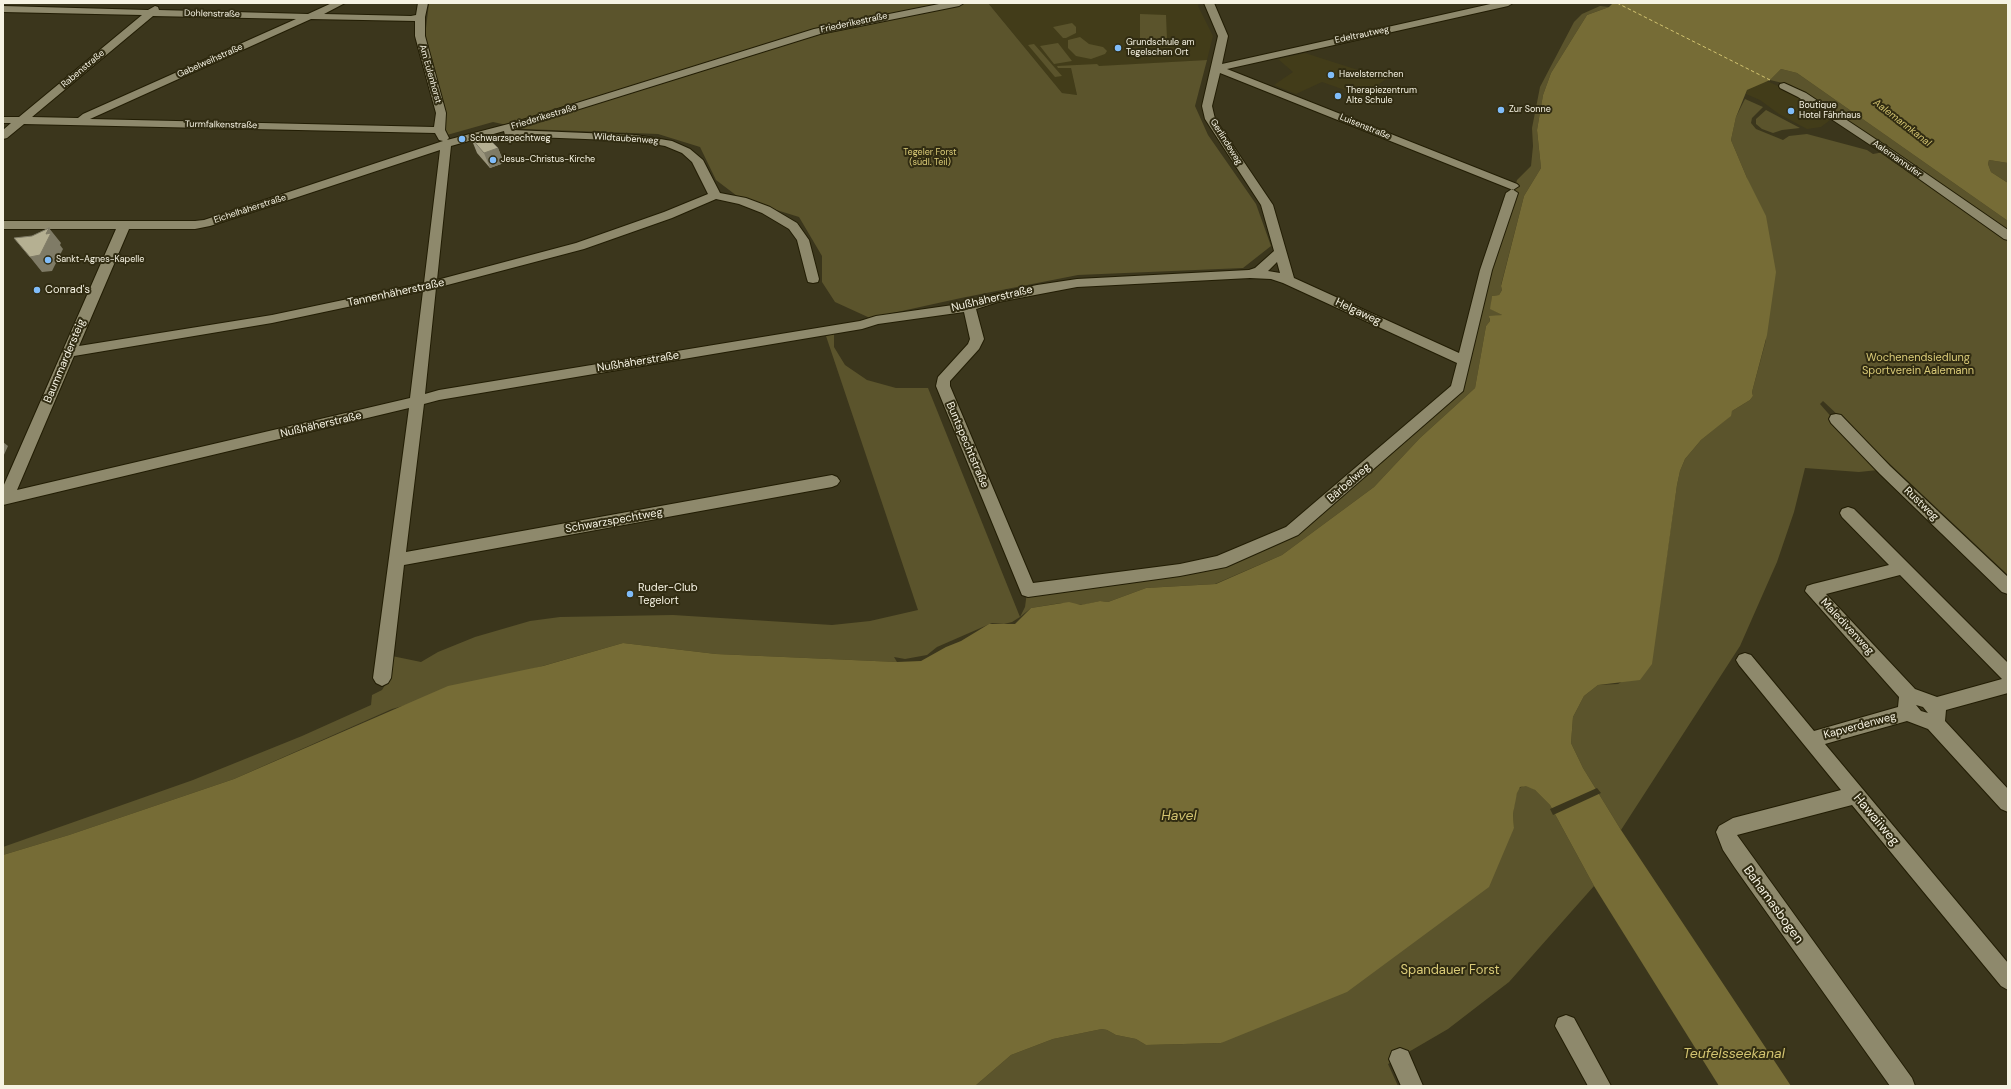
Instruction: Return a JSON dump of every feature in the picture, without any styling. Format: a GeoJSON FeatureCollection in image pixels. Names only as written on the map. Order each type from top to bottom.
{"type":"FeatureCollection","features":[{"type":"Feature","properties":{"kind":"street","name":"Rabenstraße"},"geometry":{"type":"LineString","coordinates":[[3,136],[162,3]]}},
{"type":"Feature","properties":{"kind":"street","name":"Gabelweihstraße"},"geometry":{"type":"LineString","coordinates":[[81,122],[87,116],[340,3]]}},
{"type":"Feature","properties":{"kind":"street","name":"Am Eulenhorst"},"geometry":{"type":"LineString","coordinates":[[423,3],[420,17],[420,36],[422,49],[441,112],[439,130]]}},
{"type":"Feature","properties":{"kind":"street","name":"Friederikestraße"},"geometry":{"type":"LineString","coordinates":[[487,132],[518,118],[814,27],[856,17],[936,3]]}},
{"type":"Feature","properties":{"kind":"street","name":"Friederikestraße"},"geometry":{"type":"LineString","coordinates":[[487,132],[519,125],[818,31],[959,3]]}},
{"type":"Feature","properties":{"kind":"street","name":"Gerlindeweg"},"geometry":{"type":"LineString","coordinates":[[1209,3],[1223,36],[1207,101],[1210,119],[1267,205],[1278,255],[1288,280]]}},
{"type":"Feature","properties":{"kind":"street","name":"Edeltrautweg"},"geometry":{"type":"LineString","coordinates":[[1216,68],[1508,3]]}},
{"type":"Feature","properties":{"kind":"street","name":"Dohlenstraße"},"geometry":{"type":"LineString","coordinates":[[3,9],[411,19],[420,17]]}},
{"type":"Feature","properties":{"kind":"street","name":"Luisenstraße"},"geometry":{"type":"LineString","coordinates":[[1216,68],[1512,190]]}},
{"type":"Feature","properties":{"kind":"street","name":"Aalemannufer"},"geometry":{"type":"LineString","coordinates":[[1784,86],[1809,99],[2008,236]]}},
{"type":"Feature","properties":{"kind":"street","name":"Turmfalkenstraße"},"geometry":{"type":"LineString","coordinates":[[3,120],[439,130]]}},
{"type":"Feature","properties":{"kind":"street"},"geometry":{"type":"LineString","coordinates":[[382,678],[417,401],[446,144],[439,130]]}},
{"type":"Feature","properties":{"kind":"street","name":"Eichelhäherstraße"},"geometry":{"type":"LineString","coordinates":[[3,225],[195,225],[206,223],[446,144],[487,132]]}},
{"type":"Feature","properties":{"kind":"street","name":"Wildtaubenweg"},"geometry":{"type":"LineString","coordinates":[[487,132],[636,138],[668,143],[686,151],[697,160],[714,190],[714,195]]}},
{"type":"Feature","properties":{"kind":"street","name":"Bärbelweg"},"geometry":{"type":"LineString","coordinates":[[1028,590],[1180,570],[1220,562],[1292,531],[1458,388],[1487,268],[1512,190]]}},
{"type":"Feature","properties":{"kind":"street"},"geometry":{"type":"LineString","coordinates":[[714,195],[742,201],[766,210],[793,226],[803,240],[813,279]]}},
{"type":"Feature","properties":{"kind":"street","name":"Tannenhäherstraße"},"geometry":{"type":"LineString","coordinates":[[69,352],[272,319],[429,286],[580,246],[668,215],[706,200],[714,195]]}},
{"type":"Feature","properties":{"kind":"street","name":"Baummardersteig"},"geometry":{"type":"LineString","coordinates":[[5,498],[124,225]]}},
{"type":"Feature","properties":{"kind":"street","name":"Nußhäherstraße"},"geometry":{"type":"LineString","coordinates":[[5,498],[439,395],[862,325],[876,320],[969,307],[1006,295],[1077,283],[1249,274],[1260,271],[1278,255]]}},
{"type":"Feature","properties":{"kind":"street","name":"Helgaweg"},"geometry":{"type":"LineString","coordinates":[[1249,274],[1272,275],[1288,280],[1464,361]]}},
{"type":"Feature","properties":{"kind":"street","name":"Buntspechtstraße"},"geometry":{"type":"LineString","coordinates":[[969,307],[976,330],[976,343],[972,351],[943,380],[943,386],[1028,590]]}},
{"type":"Feature","properties":{"kind":"street","name":"Rustweg"},"geometry":{"type":"LineString","coordinates":[[1836,419],[1885,470],[2008,587]]}},
{"type":"Feature","properties":{"kind":"street","name":"Schwarzspechtweg"},"geometry":{"type":"LineString","coordinates":[[397,560],[832,481]]}},
{"type":"Feature","properties":{"kind":"street"},"geometry":{"type":"LineString","coordinates":[[1848,513],[2008,674]]}},
{"type":"Feature","properties":{"kind":"street","name":"Maledivenweg"},"geometry":{"type":"LineString","coordinates":[[1903,568],[1813,591],[1910,705]]}},
{"type":"Feature","properties":{"kind":"street","name":"Hawaiiweg"},"geometry":{"type":"LineString","coordinates":[[1745,660],[1856,795],[2004,969]]}},
{"type":"Feature","properties":{"kind":"street"},"geometry":{"type":"LineString","coordinates":[[1933,713],[2008,685]]}},
{"type":"Feature","properties":{"kind":"street"},"geometry":{"type":"LineString","coordinates":[[1910,705],[1922,698],[2008,803]]}},
{"type":"Feature","properties":{"kind":"street","name":"Kapverdenweg"},"geometry":{"type":"LineString","coordinates":[[1810,740],[1910,705]]}},
{"type":"Feature","properties":{"kind":"street","name":"Bahamasbogen"},"geometry":{"type":"LineString","coordinates":[[1856,795],[1733,827],[1726,832],[1730,844],[1904,1086]]}},
{"type":"Feature","properties":{"kind":"street"},"geometry":{"type":"LineString","coordinates":[[1566,1026],[1600,1086]]}},
{"type":"Feature","properties":{"kind":"street"},"geometry":{"type":"LineString","coordinates":[[1400,1059],[1412,1086]]}},
{"type":"Feature","properties":{"kind":"shaded area","name":"Grundschule am Tegelschen Ort"},"geometry":{"type":"Polygon","coordinates":[[[1199,3],[1198,6],[1213,36],[1207,60],[1071,68],[1077,95],[1062,93],[989,4],[1199,3]]]}},
{"type":"Feature","properties":{"kind":"shaded area","name":"Havelsternchen"},"geometry":{"type":"Polygon","coordinates":[[[1305,53],[1386,79],[1362,96],[1322,82],[1296,94],[1274,85],[1293,72],[1278,59],[1305,53]]]}},
{"type":"Feature","properties":{"kind":"shaded area"},"geometry":{"type":"Polygon","coordinates":[[[1767,81],[1789,91],[1834,117],[1821,127],[1807,129],[1779,114],[1760,100],[1746,94],[1747,90],[1767,81]]]}},
{"type":"Feature","properties":{"kind":"green space","name":"Tegeler Forst (südl. Teil)"},"geometry":{"type":"Polygon","coordinates":[[[429,3],[988,3],[1062,93],[1077,95],[1071,68],[1058,68],[1057,66],[1097,64],[1099,66],[1207,60],[1195,106],[1208,135],[1256,204],[1271,246],[1243,268],[1078,275],[870,318],[835,302],[822,282],[822,256],[799,217],[741,199],[716,180],[700,147],[658,134],[525,129],[493,122],[447,135],[425,49],[429,3]]]}},
{"type":"Feature","properties":{"kind":"green space"},"geometry":{"type":"Polygon","coordinates":[[[1600,6],[1609,7],[1587,15],[1551,73],[1543,95],[1537,130],[1541,168],[1524,196],[1501,285],[1502,290],[1499,295],[1492,296],[1491,309],[1502,315],[1489,318],[1490,321],[1486,326],[1475,388],[1420,438],[1374,487],[1282,555],[1215,584],[1146,588],[1108,602],[1100,601],[1083,605],[1061,603],[1031,608],[1020,617],[1025,607],[1027,592],[1146,577],[1271,546],[1460,389],[1488,276],[1517,180],[1531,166],[1533,146],[1532,128],[1540,87],[1574,22],[1582,14],[1600,6]]]}},
{"type":"Feature","properties":{"kind":"green space"},"geometry":{"type":"Polygon","coordinates":[[[1140,14],[1166,15],[1167,40],[1140,40],[1140,14]]]}},
{"type":"Feature","properties":{"kind":"green space"},"geometry":{"type":"Polygon","coordinates":[[[1072,23],[1076,27],[1076,33],[1066,38],[1063,38],[1053,27],[1072,23]]]}},
{"type":"Feature","properties":{"kind":"green space"},"geometry":{"type":"Polygon","coordinates":[[[1080,37],[1089,44],[1103,47],[1107,51],[1105,54],[1091,59],[1076,56],[1068,48],[1068,40],[1080,37]]]}},
{"type":"Feature","properties":{"kind":"green space"},"geometry":{"type":"Polygon","coordinates":[[[1058,43],[1072,61],[1054,64],[1040,46],[1058,43]]]}},
{"type":"Feature","properties":{"kind":"green space"},"geometry":{"type":"Polygon","coordinates":[[[1034,44],[1062,76],[1055,77],[1028,45],[1034,44]]]}},
{"type":"Feature","properties":{"kind":"green space"},"geometry":{"type":"Polygon","coordinates":[[[1781,69],[1797,73],[2008,221],[2008,236],[1791,85],[1770,80],[1781,69]]]}},
{"type":"Feature","properties":{"kind":"green space","name":"Wochenendsiedlung Sportverein Aalemann"},"geometry":{"type":"Polygon","coordinates":[[[1745,99],[1763,107],[1752,118],[1751,123],[1756,129],[1783,140],[1789,136],[1807,134],[1867,150],[1873,154],[1884,152],[2008,240],[2008,575],[1823,401],[1820,404],[1878,470],[1859,472],[1805,468],[1794,512],[1777,562],[1740,646],[1621,830],[1583,768],[1571,743],[1573,717],[1584,696],[1598,685],[1618,684],[1651,664],[1680,471],[1685,459],[1701,440],[1728,418],[1732,411],[1750,400],[1753,396],[1752,392],[1766,340],[1747,178],[1731,140],[1736,117],[1745,99]]]}},
{"type":"Feature","properties":{"kind":"green space"},"geometry":{"type":"Polygon","coordinates":[[[1766,110],[1800,128],[1782,130],[1773,133],[1762,129],[1756,124],[1756,119],[1766,110]]]}},
{"type":"Feature","properties":{"kind":"green space"},"geometry":{"type":"Polygon","coordinates":[[[1989,160],[2008,163],[2008,183],[1991,172],[1988,164],[1989,160]]]}},
{"type":"Feature","properties":{"kind":"green space"},"geometry":{"type":"Polygon","coordinates":[[[834,334],[834,347],[845,365],[867,380],[896,388],[928,388],[1020,617],[1012,622],[1004,624],[992,623],[937,647],[927,655],[905,659],[894,657],[897,662],[716,654],[623,643],[392,709],[234,779],[69,835],[3,855],[3,847],[193,780],[302,736],[371,705],[372,695],[382,690],[387,682],[392,656],[421,662],[438,652],[475,637],[530,621],[560,617],[673,615],[832,625],[870,621],[918,610],[826,336],[834,334]]]}},
{"type":"Feature","properties":{"kind":"green space","name":"Spandauer Forst"},"geometry":{"type":"Polygon","coordinates":[[[1523,786],[1529,786],[1535,790],[1550,805],[1594,886],[1509,982],[1448,1029],[1388,1064],[1398,1086],[975,1086],[1011,1055],[1053,1039],[1102,1029],[1116,1035],[1136,1039],[1146,1045],[1221,1043],[1514,828],[1513,814],[1515,799],[1518,789],[1523,786]]]}},
{"type":"Feature","properties":{"kind":"water","name":"Havel"},"geometry":{"type":"Polygon","coordinates":[[[1613,3],[2008,3],[2008,163],[1989,160],[1988,164],[1991,172],[2008,183],[2008,221],[1797,73],[1781,69],[1770,80],[1747,90],[1736,117],[1731,140],[1747,178],[1766,216],[1776,272],[1767,335],[1752,392],[1753,396],[1750,400],[1732,411],[1731,416],[1701,440],[1685,459],[1680,471],[1652,664],[1640,680],[1598,685],[1584,696],[1573,717],[1571,743],[1583,768],[1621,830],[1791,1086],[1719,1086],[1594,886],[1550,805],[1535,790],[1526,786],[1520,787],[1517,793],[1513,814],[1514,828],[1489,887],[1347,992],[1221,1043],[1146,1045],[1136,1039],[1116,1035],[1102,1029],[1053,1039],[1011,1055],[975,1086],[3,1086],[3,855],[69,835],[234,779],[448,686],[543,666],[623,643],[716,654],[897,662],[921,661],[946,647],[961,641],[989,624],[1015,624],[1031,608],[1069,602],[1081,605],[1100,601],[1108,602],[1146,588],[1216,584],[1282,555],[1374,487],[1420,438],[1475,388],[1486,326],[1490,321],[1489,316],[1502,315],[1490,309],[1492,296],[1499,295],[1502,290],[1501,286],[1524,196],[1541,168],[1537,130],[1543,95],[1551,73],[1587,15],[1609,7],[1613,3]]]}},
{"type":"Feature","properties":{"kind":"pier"},"geometry":{"type":"Polygon","coordinates":[[[1597,788],[1601,793],[1553,815],[1550,809],[1597,788]]]}},
{"type":"Feature","properties":{"kind":"building"},"geometry":{"type":"Polygon","coordinates":[[[484,134],[498,148],[484,153],[471,138],[484,134]]]}},
{"type":"Feature","properties":{"kind":"building"},"geometry":{"type":"Polygon","coordinates":[[[49,228],[46,234],[51,233],[40,255],[30,257],[14,238],[32,236],[49,228]]]}},
{"type":"Feature","properties":{"kind":"ferry route"},"geometry":{"type":"LineString","coordinates":[[1617,3],[1770,80]]}},
{"type":"Feature","properties":{"kind":"place","name":"Grundschule am Tegelschen Ort"},"geometry":{"type":"Point","coordinates":[1118,48]}},
{"type":"Feature","properties":{"kind":"place","name":"Havelsternchen"},"geometry":{"type":"Point","coordinates":[1331,75]}},
{"type":"Feature","properties":{"kind":"place","name":"Therapiezentrum Alte Schule"},"geometry":{"type":"Point","coordinates":[1338,96]}},
{"type":"Feature","properties":{"kind":"place","name":"Zur Sonne"},"geometry":{"type":"Point","coordinates":[1501,110]}},
{"type":"Feature","properties":{"kind":"place","name":"Boutique Hotel Fährhaus"},"geometry":{"type":"Point","coordinates":[1791,111]}},
{"type":"Feature","properties":{"kind":"place","name":"Schwarzspechtweg"},"geometry":{"type":"Point","coordinates":[462,139]}},
{"type":"Feature","properties":{"kind":"place","name":"Jesus-Christus-Kirche"},"geometry":{"type":"Point","coordinates":[493,160]}},
{"type":"Feature","properties":{"kind":"place","name":"Sankt-Agnes-Kapelle"},"geometry":{"type":"Point","coordinates":[48,260]}},
{"type":"Feature","properties":{"kind":"place","name":"Conrad's"},"geometry":{"type":"Point","coordinates":[37,290]}},
{"type":"Feature","properties":{"kind":"place","name":"Ruder-Club Tegelort"},"geometry":{"type":"Point","coordinates":[630,594]}},
{"type":"Feature","properties":{"kind":"water label","name":"Aalemannkanal"},"geometry":{"type":"Point","coordinates":[1902,123]}},
{"type":"Feature","properties":{"kind":"water label","name":"Teufelsseekanal"},"geometry":{"type":"Point","coordinates":[1734,1054]}}]}
